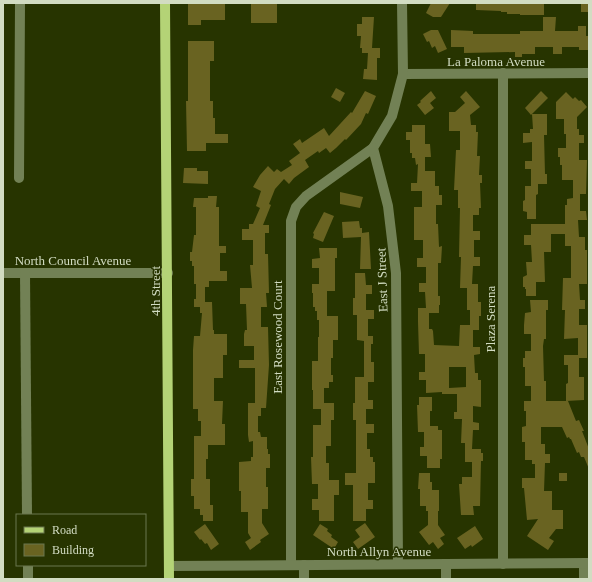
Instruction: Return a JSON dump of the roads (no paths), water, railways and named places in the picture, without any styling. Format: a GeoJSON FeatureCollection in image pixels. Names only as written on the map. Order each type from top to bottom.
{"type":"FeatureCollection","features":[{"type":"Feature","properties":{"kind":"main road","name":"4th Street"},"geometry":{"type":"LineString","coordinates":[[165,3],[170,579]]}},
{"type":"Feature","properties":{"kind":"street"},"geometry":{"type":"LineString","coordinates":[[19,178],[20,3]]}},
{"type":"Feature","properties":{"kind":"street"},"geometry":{"type":"LineString","coordinates":[[373,148],[392,116],[403,74],[402,3]]}},
{"type":"Feature","properties":{"kind":"street","name":"La Paloma Avenue"},"geometry":{"type":"LineString","coordinates":[[403,74],[589,73]]}},
{"type":"Feature","properties":{"kind":"street","name":"Plaza Serena"},"geometry":{"type":"LineString","coordinates":[[503,74],[503,564]]}},
{"type":"Feature","properties":{"kind":"street","name":"East J Street"},"geometry":{"type":"LineString","coordinates":[[373,148],[388,206],[396,273],[398,564]]}},
{"type":"Feature","properties":{"kind":"street","name":"East Rosewood Court"},"geometry":{"type":"LineString","coordinates":[[291,565],[291,221],[296,207],[306,196],[373,148]]}},
{"type":"Feature","properties":{"kind":"street","name":"North Council Avenue"},"geometry":{"type":"LineString","coordinates":[[3,273],[168,273]]}},
{"type":"Feature","properties":{"kind":"street"},"geometry":{"type":"LineString","coordinates":[[25,273],[27,514]]}},
{"type":"Feature","properties":{"kind":"street"},"geometry":{"type":"LineString","coordinates":[[584,579],[586,563]]}},
{"type":"Feature","properties":{"kind":"street","name":"North Allyn Avenue"},"geometry":{"type":"LineString","coordinates":[[169,566],[586,563]]}},
{"type":"Feature","properties":{"kind":"street"},"geometry":{"type":"LineString","coordinates":[[446,564],[446,579]]}},
{"type":"Feature","properties":{"kind":"street"},"geometry":{"type":"LineString","coordinates":[[304,565],[304,579]]}},
{"type":"Feature","properties":{"kind":"street"},"geometry":{"type":"LineString","coordinates":[[28,566],[28,579]]}}]}
